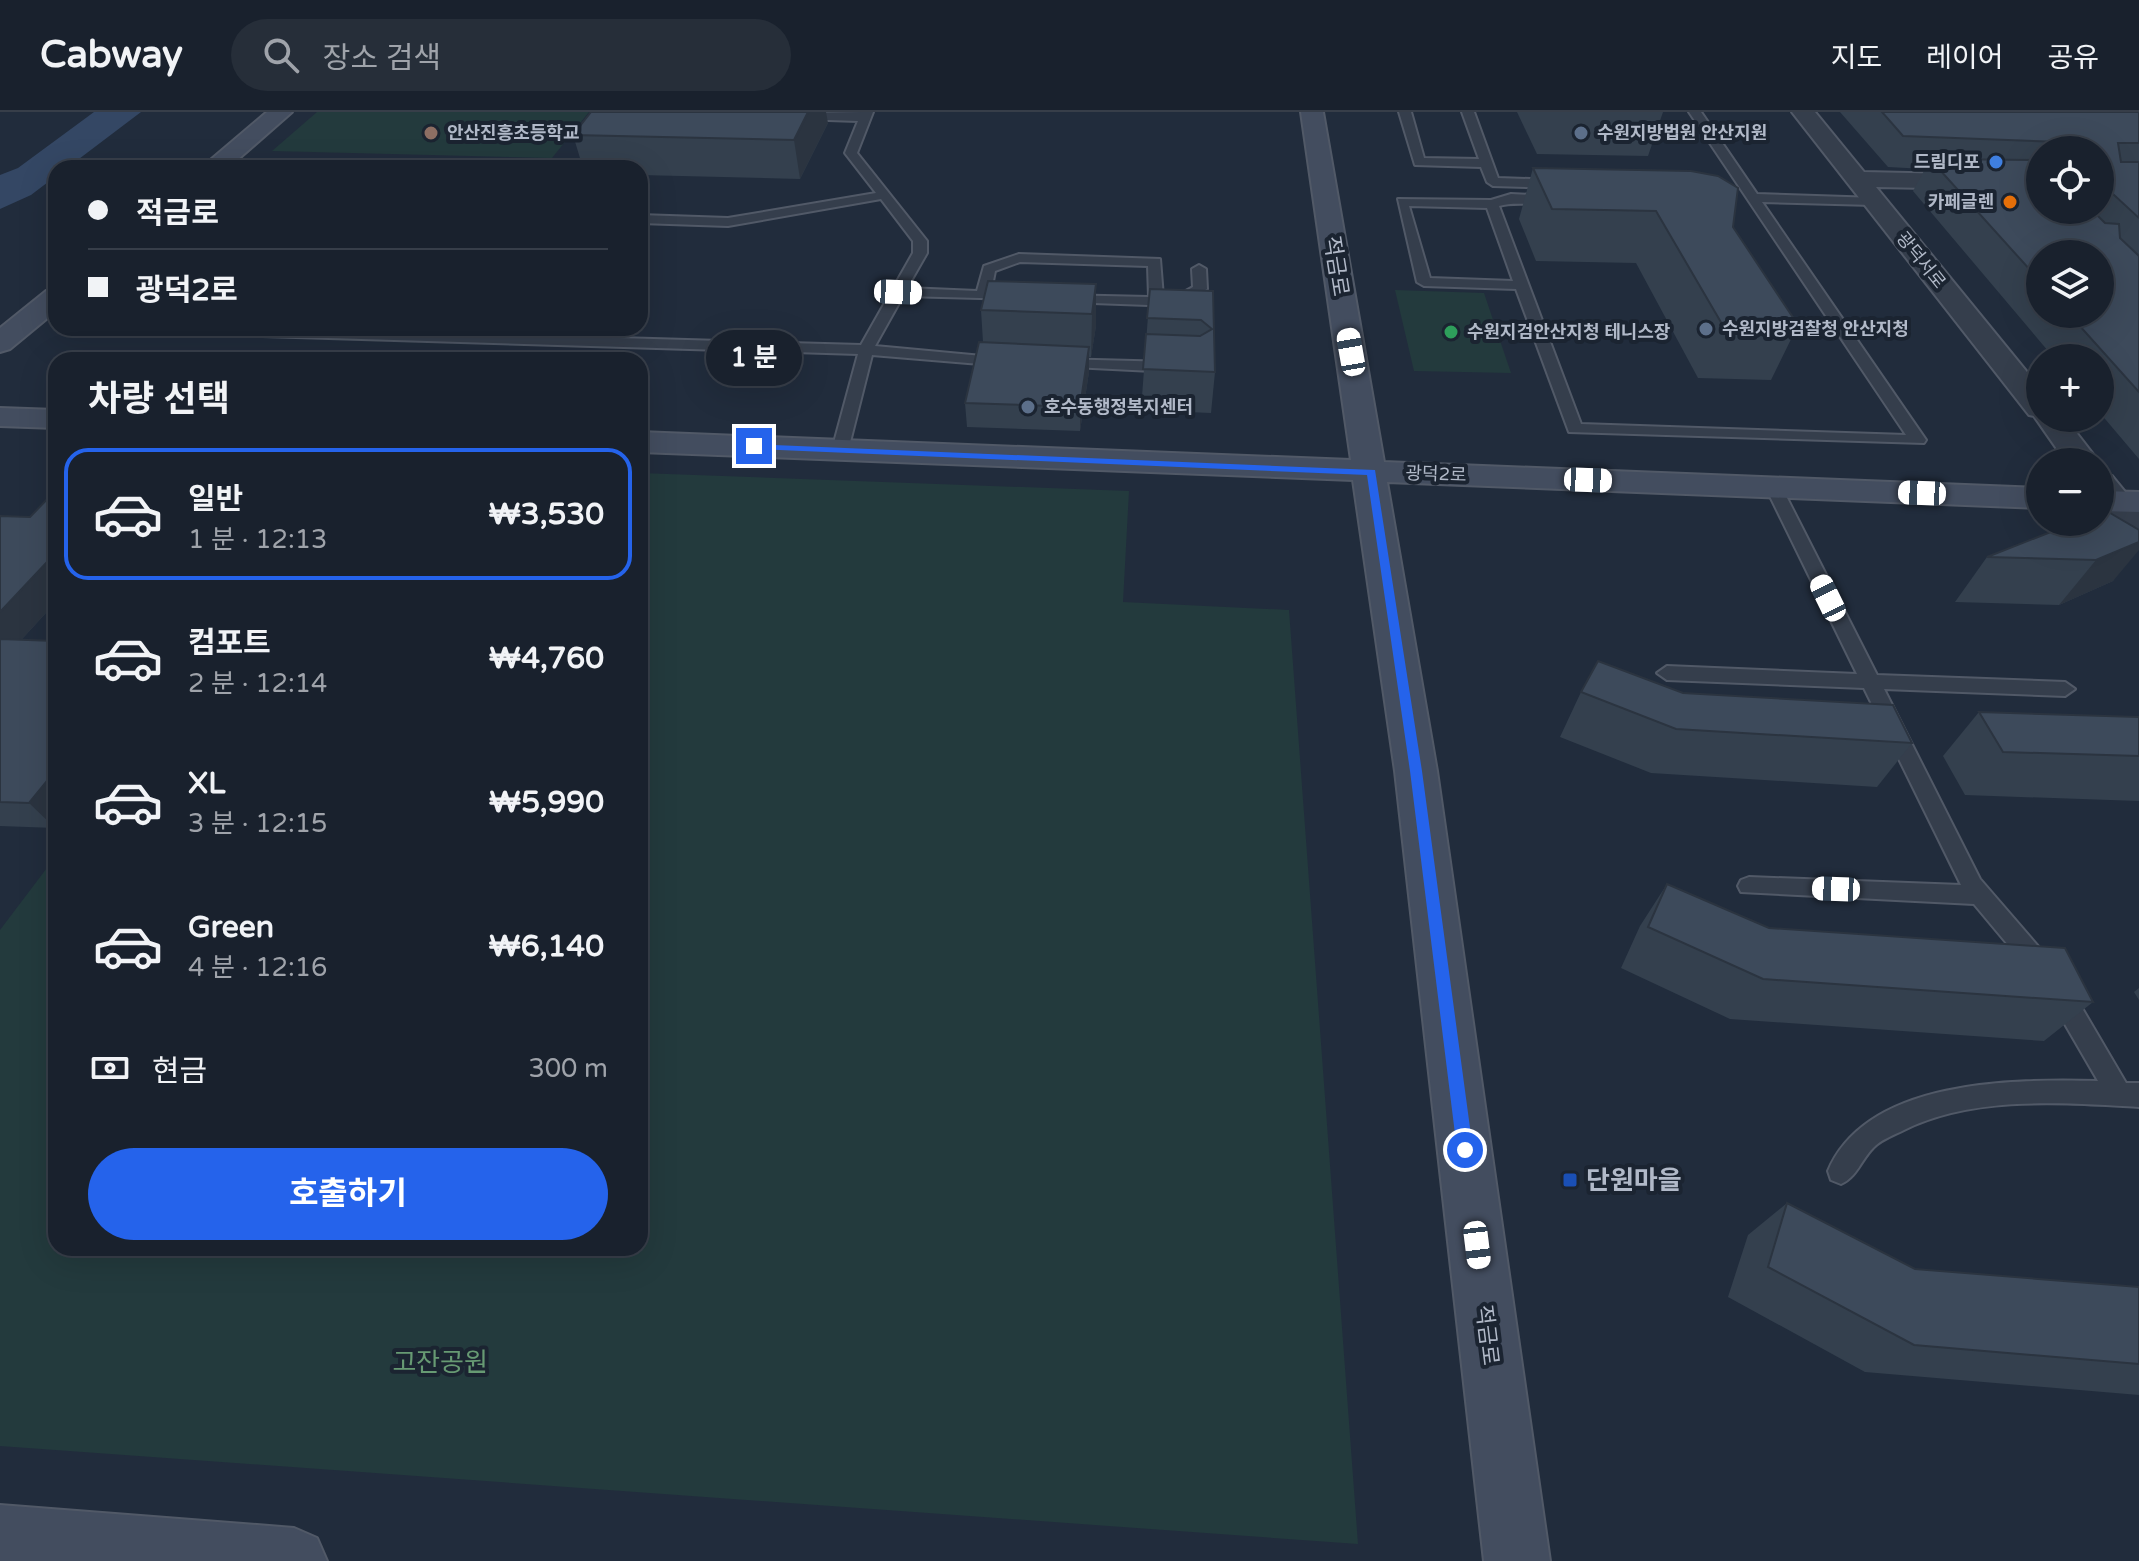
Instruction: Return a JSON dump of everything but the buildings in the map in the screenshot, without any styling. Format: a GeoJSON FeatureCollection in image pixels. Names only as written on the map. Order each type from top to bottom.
{"type":"FeatureCollection","features":[{"type":"Feature","properties":{"kind":"street"},"geometry":{"type":"LineString","coordinates":[[223,160],[281,112]]}},
{"type":"Feature","properties":{"kind":"street","name":"적금로"},"geometry":{"type":"LineString","coordinates":[[1312,112],[1416,771],[1517,1561]]}},
{"type":"Feature","properties":{"kind":"street","name":"광덕서로"},"geometry":{"type":"LineString","coordinates":[[1803,112],[2026,391]]}},
{"type":"Feature","properties":{"kind":"street"},"geometry":{"type":"LineString","coordinates":[[1865,190],[2026,187]]}},
{"type":"Feature","properties":{"kind":"street"},"geometry":{"type":"LineString","coordinates":[[0,343],[48,304]]}},
{"type":"Feature","properties":{"kind":"street"},"geometry":{"type":"LineString","coordinates":[[0,417],[48,419]]}},
{"type":"Feature","properties":{"kind":"street"},"geometry":{"type":"LineString","coordinates":[[2059,432],[2072,448]]}},
{"type":"Feature","properties":{"kind":"street","name":"광덕2로"},"geometry":{"type":"LineString","coordinates":[[648,442],[2026,497]]}},
{"type":"Feature","properties":{"kind":"street"},"geometry":{"type":"LineString","coordinates":[[2114,498],[2139,531]]}},
{"type":"Feature","properties":{"kind":"street"},"geometry":{"type":"LineString","coordinates":[[0,1537],[294,1561]]}},
{"type":"Feature","properties":{"kind":"lane"},"geometry":{"type":"LineString","coordinates":[[1405,112],[1419,162],[1486,163]]}},
{"type":"Feature","properties":{"kind":"lane"},"geometry":{"type":"LineString","coordinates":[[1468,112],[1493,182],[1565,184]]}},
{"type":"Feature","properties":{"kind":"lane"},"geometry":{"type":"LineString","coordinates":[[1492,204],[1575,429],[1918,440],[1747,197],[1695,112]]}},
{"type":"Feature","properties":{"kind":"lane"},"geometry":{"type":"LineString","coordinates":[[791,116],[865,115],[851,153],[920,241],[920,253],[866,350],[840,450]]}},
{"type":"Feature","properties":{"kind":"lane"},"geometry":{"type":"LineString","coordinates":[[799,128],[805,116]]}},
{"type":"Feature","properties":{"kind":"lane"},"geometry":{"type":"LineString","coordinates":[[1747,197],[1865,190]]}},
{"type":"Feature","properties":{"kind":"lane"},"geometry":{"type":"LineString","coordinates":[[648,219],[728,222],[884,195]]}},
{"type":"Feature","properties":{"kind":"lane"},"geometry":{"type":"LineString","coordinates":[[1523,285],[1424,282],[1402,202],[1492,204],[1511,198],[1573,200]]}},
{"type":"Feature","properties":{"kind":"lane"},"geometry":{"type":"LineString","coordinates":[[983,295],[989,269],[1019,258],[1155,262],[1156,301]]}},
{"type":"Feature","properties":{"kind":"lane"},"geometry":{"type":"LineString","coordinates":[[1046,297],[1176,302],[1200,289],[1199,269]]}},
{"type":"Feature","properties":{"kind":"lane"},"geometry":{"type":"LineString","coordinates":[[898,292],[1031,297]]}},
{"type":"Feature","properties":{"kind":"lane"},"geometry":{"type":"LineString","coordinates":[[482,336],[866,350],[1017,362]]}},
{"type":"Feature","properties":{"kind":"lane"},"geometry":{"type":"LineString","coordinates":[[1047,363],[1182,367]]}},
{"type":"Feature","properties":{"kind":"lane"},"geometry":{"type":"LineString","coordinates":[[1774,488],[1869,682],[1979,895],[2053,981],[2129,1094]]}},
{"type":"Feature","properties":{"kind":"lane"},"geometry":{"type":"LineString","coordinates":[[1667,673],[2065,689]]}},
{"type":"Feature","properties":{"kind":"lane"},"geometry":{"type":"LineString","coordinates":[[1749,886],[1979,895]]}},
{"type":"Feature","properties":{"kind":"lane"},"geometry":{"type":"LineString","coordinates":[[1841,1171],[1865,1138],[1925,1108],[2028,1093],[2129,1094]]}},
{"type":"Feature","properties":{"kind":"green space","name":"안산진흥초등학교"},"geometry":{"type":"Polygon","coordinates":[[[317,112],[589,112],[552,158],[272,151],[317,112]]]}},
{"type":"Feature","properties":{"kind":"green space","name":"수원지검안산지청 테니스장"},"geometry":{"type":"Polygon","coordinates":[[[1395,290],[1484,293],[1511,373],[1414,371],[1395,290]]]}},
{"type":"Feature","properties":{"kind":"green space","name":"고잔공원"},"geometry":{"type":"Polygon","coordinates":[[[648,473],[1129,491],[1123,602],[1289,610],[1358,1544],[0,1446],[0,930],[48,867],[48,1256],[648,1256],[648,473]]]}},
{"type":"Feature","properties":{"kind":"water"},"geometry":{"type":"Polygon","coordinates":[[[94,112],[141,112],[78,160],[48,160],[48,182],[31,195],[0,209],[0,175],[18,168],[94,112]]]}},
{"type":"Feature","properties":{"kind":"place","name":"안산진흥초등학교"},"geometry":{"type":"Point","coordinates":[431,133]}},
{"type":"Feature","properties":{"kind":"place","name":"수원지방법원 안산지원"},"geometry":{"type":"Point","coordinates":[1581,133]}},
{"type":"Feature","properties":{"kind":"place","name":"드림디포"},"geometry":{"type":"Point","coordinates":[1996,162]}},
{"type":"Feature","properties":{"kind":"place","name":"카페글렌"},"geometry":{"type":"Point","coordinates":[2010,202]}},
{"type":"Feature","properties":{"kind":"place","name":"수원지방검찰청 안산지청"},"geometry":{"type":"Point","coordinates":[1706,329]}},
{"type":"Feature","properties":{"kind":"place","name":"수원지검안산지청 테니스장"},"geometry":{"type":"Point","coordinates":[1451,332]}},
{"type":"Feature","properties":{"kind":"place","name":"호수동행정복지센터"},"geometry":{"type":"Point","coordinates":[1028,407]}},
{"type":"Feature","properties":{"kind":"place","name":"단원마을"},"geometry":{"type":"Point","coordinates":[1570,1180]}},
{"type":"Feature","properties":{"kind":"route"},"geometry":{"type":"LineString","coordinates":[[754,446],[1371,472],[1416,771],[1465,1150]]}}]}
